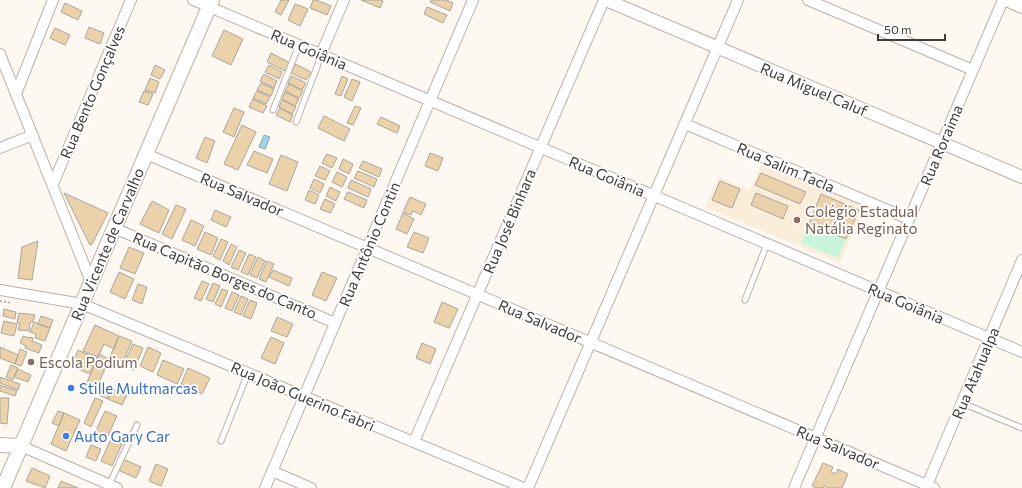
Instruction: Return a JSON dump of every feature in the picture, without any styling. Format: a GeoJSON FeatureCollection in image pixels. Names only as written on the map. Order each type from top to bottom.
{"type":"FeatureCollection","features":[{"type":"Feature","properties":{"kind":"main road"},"geometry":{"type":"LineString","coordinates":[[1009,0],[1022,6]]}},
{"type":"Feature","properties":{"kind":"main road","name":"Rua Vicente de Carvalho"},"geometry":{"type":"LineString","coordinates":[[3,488],[211,4]]}},
{"type":"Feature","properties":{"kind":"main road"},"geometry":{"type":"LineString","coordinates":[[0,445],[21,446]]}},
{"type":"Feature","properties":{"kind":"street"},"geometry":{"type":"LineString","coordinates":[[16,94],[53,0]]}},
{"type":"Feature","properties":{"kind":"street","name":"Rua Bento Gonçalves"},"geometry":{"type":"LineString","coordinates":[[52,184],[131,0]]}},
{"type":"Feature","properties":{"kind":"street","name":"Rua Goiânia"},"geometry":{"type":"LineString","coordinates":[[193,0],[211,4],[299,45],[1022,352]]}},
{"type":"Feature","properties":{"kind":"street"},"geometry":{"type":"LineString","coordinates":[[321,54],[344,0]]}},
{"type":"Feature","properties":{"kind":"street","name":"Rua Antônio Contin"},"geometry":{"type":"LineString","coordinates":[[264,488],[473,0]]}},
{"type":"Feature","properties":{"kind":"street","name":"Rua Miguel Caluf"},"geometry":{"type":"LineString","coordinates":[[605,0],[1022,177]]}},
{"type":"Feature","properties":{"kind":"street","name":"Rua José Binhara"},"geometry":{"type":"LineString","coordinates":[[414,442],[605,0]]}},
{"type":"Feature","properties":{"kind":"street"},"geometry":{"type":"LineString","coordinates":[[528,488],[738,0]]}},
{"type":"Feature","properties":{"kind":"street"},"geometry":{"type":"LineString","coordinates":[[808,0],[973,70]]}},
{"type":"Feature","properties":{"kind":"street","name":"Rua Roraima"},"geometry":{"type":"LineString","coordinates":[[794,488],[1003,0]]}},
{"type":"Feature","properties":{"kind":"street"},"geometry":{"type":"LineString","coordinates":[[0,54],[2,67],[16,94],[33,135],[91,282]]}},
{"type":"Feature","properties":{"kind":"street","name":"Rua Salim Tacla"},"geometry":{"type":"LineString","coordinates":[[685,124],[909,219]]}},
{"type":"Feature","properties":{"kind":"street"},"geometry":{"type":"LineString","coordinates":[[0,148],[33,135]]}},
{"type":"Feature","properties":{"kind":"street","name":"Rua Salvador"},"geometry":{"type":"LineString","coordinates":[[146,154],[931,487]]}},
{"type":"Feature","properties":{"kind":"street","name":"Rua Capitão Borges do Canto"},"geometry":{"type":"LineString","coordinates":[[114,228],[335,323]]}},
{"type":"Feature","properties":{"kind":"street","name":"Rua Atahualpa"},"geometry":{"type":"LineString","coordinates":[[931,487],[962,403],[1022,260]]}},
{"type":"Feature","properties":{"kind":"street","name":"Rua João Guerino Fabri"},"geometry":{"type":"LineString","coordinates":[[0,290],[82,304],[524,488]]}},
{"type":"Feature","properties":{"kind":"street"},"geometry":{"type":"LineString","coordinates":[[21,446],[97,484],[113,486]]}},
{"type":"Feature","properties":{"kind":"street"},"geometry":{"type":"LineString","coordinates":[[272,471],[311,488]]}},
{"type":"Feature","properties":{"kind":"lane"},"geometry":{"type":"LineString","coordinates":[[273,110],[299,45]]}},
{"type":"Feature","properties":{"kind":"lane"},"geometry":{"type":"LineString","coordinates":[[296,122],[321,54]]}},
{"type":"Feature","properties":{"kind":"lane"},"geometry":{"type":"LineString","coordinates":[[745,300],[767,244]]}},
{"type":"Feature","properties":{"kind":"lane"},"geometry":{"type":"LineString","coordinates":[[221,442],[248,373]]}},
{"type":"Feature","properties":{"kind":"lane"},"geometry":{"type":"LineString","coordinates":[[962,403],[1022,428]]}},
{"type":"Feature","properties":{"kind":"lane"},"geometry":{"type":"LineString","coordinates":[[113,486],[137,425]]}},
{"type":"Feature","properties":{"kind":"path"},"geometry":{"type":"LineString","coordinates":[[0,301],[14,303]]}},
{"type":"Feature","properties":{"kind":"shaded area","name":"Colégio Estadual Natália Reginato"},"geometry":{"type":"Polygon","coordinates":[[[762,164],[864,206],[840,263],[705,207],[718,177],[750,190],[762,164]]]}},
{"type":"Feature","properties":{"kind":"green space"},"geometry":{"type":"Polygon","coordinates":[[[809,224],[846,239],[838,258],[801,243],[809,224]]]}},
{"type":"Feature","properties":{"kind":"water"},"geometry":{"type":"Polygon","coordinates":[[[264,135],[270,137],[265,149],[259,147],[264,135]]]}},
{"type":"Feature","properties":{"kind":"building"},"geometry":{"type":"Polygon","coordinates":[[[281,0],[289,0],[281,15],[275,12],[281,0]]]}},
{"type":"Feature","properties":{"kind":"building"},"geometry":{"type":"Polygon","coordinates":[[[313,0],[331,6],[327,15],[310,8],[313,0]]]}},
{"type":"Feature","properties":{"kind":"building"},"geometry":{"type":"Polygon","coordinates":[[[361,0],[382,0],[383,1],[380,8],[361,0]]]}},
{"type":"Feature","properties":{"kind":"building"},"geometry":{"type":"Polygon","coordinates":[[[431,0],[446,0],[453,3],[450,11],[430,2],[431,0]]]}},
{"type":"Feature","properties":{"kind":"building"},"geometry":{"type":"Polygon","coordinates":[[[65,3],[82,11],[78,20],[61,12],[65,3]]]}},
{"type":"Feature","properties":{"kind":"building"},"geometry":{"type":"Polygon","coordinates":[[[295,4],[308,9],[300,26],[288,20],[295,4]]]}},
{"type":"Feature","properties":{"kind":"building"},"geometry":{"type":"Polygon","coordinates":[[[427,7],[447,15],[443,23],[424,14],[427,7]]]}},
{"type":"Feature","properties":{"kind":"building"},"geometry":{"type":"Polygon","coordinates":[[[89,27],[104,33],[100,44],[85,38],[89,27]]]}},
{"type":"Feature","properties":{"kind":"building"},"geometry":{"type":"Polygon","coordinates":[[[55,28],[70,35],[65,45],[50,38],[55,28]]]}},
{"type":"Feature","properties":{"kind":"building"},"geometry":{"type":"Polygon","coordinates":[[[224,30],[243,39],[231,65],[212,56],[224,30]]]}},
{"type":"Feature","properties":{"kind":"building"},"geometry":{"type":"Polygon","coordinates":[[[271,53],[290,63],[285,71],[267,62],[271,53]]]}},
{"type":"Feature","properties":{"kind":"building"},"geometry":{"type":"Polygon","coordinates":[[[295,64],[311,72],[306,80],[291,73],[295,64]]]}},
{"type":"Feature","properties":{"kind":"building"},"geometry":{"type":"Polygon","coordinates":[[[155,65],[165,70],[160,79],[151,75],[155,65]]]}},
{"type":"Feature","properties":{"kind":"building"},"geometry":{"type":"Polygon","coordinates":[[[269,65],[282,72],[279,79],[265,72],[269,65]]]}},
{"type":"Feature","properties":{"kind":"building"},"geometry":{"type":"Polygon","coordinates":[[[264,74],[277,81],[274,88],[260,81],[264,74]]]}},
{"type":"Feature","properties":{"kind":"building"},"geometry":{"type":"Polygon","coordinates":[[[292,76],[306,83],[302,90],[288,83],[292,76]]]}},
{"type":"Feature","properties":{"kind":"building"},"geometry":{"type":"Polygon","coordinates":[[[342,76],[348,79],[341,96],[335,94],[342,76]]]}},
{"type":"Feature","properties":{"kind":"building"},"geometry":{"type":"Polygon","coordinates":[[[150,78],[159,82],[155,93],[145,90],[150,78]]]}},
{"type":"Feature","properties":{"kind":"building"},"geometry":{"type":"Polygon","coordinates":[[[352,79],[360,82],[352,101],[344,97],[352,79]]]}},
{"type":"Feature","properties":{"kind":"building"},"geometry":{"type":"Polygon","coordinates":[[[261,83],[274,89],[271,96],[257,90],[261,83]]]}},
{"type":"Feature","properties":{"kind":"building"},"geometry":{"type":"Polygon","coordinates":[[[289,84],[303,91],[299,98],[285,91],[289,84]]]}},
{"type":"Feature","properties":{"kind":"building"},"geometry":{"type":"Polygon","coordinates":[[[144,91],[153,94],[148,105],[139,102],[144,91]]]}},
{"type":"Feature","properties":{"kind":"building"},"geometry":{"type":"Polygon","coordinates":[[[257,91],[270,97],[266,104],[253,98],[257,91]]]}},
{"type":"Feature","properties":{"kind":"building"},"geometry":{"type":"Polygon","coordinates":[[[285,92],[299,99],[295,106],[282,99],[285,92]]]}},
{"type":"Feature","properties":{"kind":"building"},"geometry":{"type":"Polygon","coordinates":[[[253,99],[267,106],[263,113],[249,107],[253,99]]]}},
{"type":"Feature","properties":{"kind":"building"},"geometry":{"type":"Polygon","coordinates":[[[282,100],[296,107],[292,114],[279,107],[282,100]]]}},
{"type":"Feature","properties":{"kind":"building"},"geometry":{"type":"Polygon","coordinates":[[[355,106],[361,108],[353,125],[347,123],[355,106]]]}},
{"type":"Feature","properties":{"kind":"building"},"geometry":{"type":"Polygon","coordinates":[[[234,108],[244,112],[234,137],[223,132],[234,108]]]}},
{"type":"Feature","properties":{"kind":"building"},"geometry":{"type":"Polygon","coordinates":[[[280,108],[293,115],[290,122],[276,115],[280,108]]]}},
{"type":"Feature","properties":{"kind":"building"},"geometry":{"type":"Polygon","coordinates":[[[324,116],[350,129],[344,141],[318,128],[324,116]]]}},
{"type":"Feature","properties":{"kind":"building"},"geometry":{"type":"Polygon","coordinates":[[[381,117],[400,126],[397,133],[377,124],[381,117]]]}},
{"type":"Feature","properties":{"kind":"building"},"geometry":{"type":"Polygon","coordinates":[[[242,125],[256,132],[238,170],[224,164],[242,125]]]}},
{"type":"Feature","properties":{"kind":"building"},"geometry":{"type":"Polygon","coordinates":[[[205,137],[215,141],[207,163],[196,158],[205,137]]]}},
{"type":"Feature","properties":{"kind":"building"},"geometry":{"type":"Polygon","coordinates":[[[254,151],[273,159],[267,173],[247,165],[254,151]]]}},
{"type":"Feature","properties":{"kind":"building"},"geometry":{"type":"Polygon","coordinates":[[[430,153],[443,158],[438,171],[425,166],[430,153]]]}},
{"type":"Feature","properties":{"kind":"building"},"geometry":{"type":"Polygon","coordinates":[[[327,154],[337,158],[332,168],[322,163],[327,154]]]}},
{"type":"Feature","properties":{"kind":"building"},"geometry":{"type":"Polygon","coordinates":[[[281,155],[298,162],[287,191],[269,184],[281,155]]]}},
{"type":"Feature","properties":{"kind":"building"},"geometry":{"type":"Polygon","coordinates":[[[343,159],[353,164],[349,174],[339,169],[343,159]]]}},
{"type":"Feature","properties":{"kind":"building"},"geometry":{"type":"Polygon","coordinates":[[[363,161],[382,169],[379,177],[359,168],[363,161]]]}},
{"type":"Feature","properties":{"kind":"building"},"geometry":{"type":"Polygon","coordinates":[[[320,166],[330,171],[325,180],[315,176],[320,166]]]}},
{"type":"Feature","properties":{"kind":"building"},"geometry":{"type":"Polygon","coordinates":[[[358,171],[377,179],[374,187],[354,178],[358,171]]]}},
{"type":"Feature","properties":{"kind":"building"},"geometry":{"type":"Polygon","coordinates":[[[337,172],[347,177],[342,187],[332,182],[337,172]]]}},
{"type":"Feature","properties":{"kind":"building"},"geometry":{"type":"Polygon","coordinates":[[[761,173],[806,192],[800,204],[755,185],[761,173]]]}},
{"type":"Feature","properties":{"kind":"building"},"geometry":{"type":"Polygon","coordinates":[[[314,179],[324,184],[320,193],[310,188],[314,179]]]}},
{"type":"Feature","properties":{"kind":"building"},"geometry":{"type":"Polygon","coordinates":[[[351,180],[371,189],[368,197],[348,188],[351,180]]]}},
{"type":"Feature","properties":{"kind":"building"},"geometry":{"type":"Polygon","coordinates":[[[720,181],[740,189],[732,208],[712,200],[720,181]]]}},
{"type":"Feature","properties":{"kind":"building"},"geometry":{"type":"Polygon","coordinates":[[[330,187],[340,192],[336,201],[326,196],[330,187]]]}},
{"type":"Feature","properties":{"kind":"building"},"geometry":{"type":"Polygon","coordinates":[[[309,190],[319,195],[315,204],[305,200],[309,190]]]}},
{"type":"Feature","properties":{"kind":"building"},"geometry":{"type":"Polygon","coordinates":[[[348,192],[367,200],[364,208],[344,199],[348,192]]]}},
{"type":"Feature","properties":{"kind":"building"},"geometry":{"type":"Polygon","coordinates":[[[64,193],[108,213],[92,244],[90,245],[64,193]]]}},
{"type":"Feature","properties":{"kind":"building"},"geometry":{"type":"Polygon","coordinates":[[[756,193],[788,206],[783,219],[751,205],[756,193]]]}},
{"type":"Feature","properties":{"kind":"building"},"geometry":{"type":"Polygon","coordinates":[[[821,194],[859,210],[846,239],[809,224],[821,194]]]}},
{"type":"Feature","properties":{"kind":"building"},"geometry":{"type":"Polygon","coordinates":[[[410,197],[426,204],[421,215],[413,211],[411,215],[403,212],[410,197]]]}},
{"type":"Feature","properties":{"kind":"building"},"geometry":{"type":"Polygon","coordinates":[[[325,199],[335,204],[330,213],[320,209],[325,199]]]}},
{"type":"Feature","properties":{"kind":"building"},"geometry":{"type":"Polygon","coordinates":[[[152,201],[169,210],[159,233],[140,224],[152,201]]]}},
{"type":"Feature","properties":{"kind":"building"},"geometry":{"type":"Polygon","coordinates":[[[176,205],[186,209],[172,239],[162,234],[176,205]]]}},
{"type":"Feature","properties":{"kind":"building"},"geometry":{"type":"Polygon","coordinates":[[[215,210],[231,217],[226,227],[211,220],[215,210]]]}},
{"type":"Feature","properties":{"kind":"building"},"geometry":{"type":"Polygon","coordinates":[[[403,213],[414,219],[407,234],[396,229],[403,213]]]}},
{"type":"Feature","properties":{"kind":"building"},"geometry":{"type":"Polygon","coordinates":[[[191,220],[204,226],[195,246],[182,240],[191,220]]]}},
{"type":"Feature","properties":{"kind":"building"},"geometry":{"type":"Polygon","coordinates":[[[205,232],[218,238],[211,255],[197,249],[205,232]]]}},
{"type":"Feature","properties":{"kind":"building"},"geometry":{"type":"Polygon","coordinates":[[[414,232],[429,238],[423,253],[407,247],[414,232]]]}},
{"type":"Feature","properties":{"kind":"building"},"geometry":{"type":"Polygon","coordinates":[[[221,239],[228,242],[220,260],[213,256],[221,239]]]}},
{"type":"Feature","properties":{"kind":"building"},"geometry":{"type":"Polygon","coordinates":[[[38,241],[32,280],[18,278],[22,247],[38,241]]]}},
{"type":"Feature","properties":{"kind":"building"},"geometry":{"type":"Polygon","coordinates":[[[231,244],[237,247],[229,265],[223,261],[231,244]]]}},
{"type":"Feature","properties":{"kind":"building"},"geometry":{"type":"Polygon","coordinates":[[[129,247],[144,253],[135,274],[120,268],[129,247]]]}},
{"type":"Feature","properties":{"kind":"building"},"geometry":{"type":"Polygon","coordinates":[[[239,250],[246,253],[238,270],[231,267],[239,250]]]}},
{"type":"Feature","properties":{"kind":"building"},"geometry":{"type":"Polygon","coordinates":[[[249,254],[256,257],[248,275],[241,272],[249,254]]]}},
{"type":"Feature","properties":{"kind":"building"},"geometry":{"type":"Polygon","coordinates":[[[258,257],[265,261],[257,278],[250,275],[258,257]]]}},
{"type":"Feature","properties":{"kind":"building"},"geometry":{"type":"Polygon","coordinates":[[[267,261],[274,264],[266,282],[259,279],[267,261]]]}},
{"type":"Feature","properties":{"kind":"building"},"geometry":{"type":"Polygon","coordinates":[[[273,270],[292,278],[289,286],[269,277],[273,270]]]}},
{"type":"Feature","properties":{"kind":"building"},"geometry":{"type":"Polygon","coordinates":[[[119,272],[134,279],[125,299],[110,292],[119,272]]]}},
{"type":"Feature","properties":{"kind":"building"},"geometry":{"type":"Polygon","coordinates":[[[322,272],[337,278],[326,301],[312,295],[322,272]]]}},
{"type":"Feature","properties":{"kind":"building"},"geometry":{"type":"Polygon","coordinates":[[[202,281],[209,284],[201,301],[194,298],[202,281]]]}},
{"type":"Feature","properties":{"kind":"building"},"geometry":{"type":"Polygon","coordinates":[[[213,283],[220,286],[213,302],[206,299],[213,283]]]}},
{"type":"Feature","properties":{"kind":"building"},"geometry":{"type":"Polygon","coordinates":[[[138,284],[147,287],[142,304],[132,300],[138,284]]]}},
{"type":"Feature","properties":{"kind":"building"},"geometry":{"type":"Polygon","coordinates":[[[222,289],[228,291],[221,307],[215,304],[222,289]]]}},
{"type":"Feature","properties":{"kind":"building"},"geometry":{"type":"Polygon","coordinates":[[[232,292],[239,295],[232,311],[225,308],[232,292]]]}},
{"type":"Feature","properties":{"kind":"building"},"geometry":{"type":"Polygon","coordinates":[[[241,296],[248,299],[241,315],[234,312],[241,296]]]}},
{"type":"Feature","properties":{"kind":"building"},"geometry":{"type":"Polygon","coordinates":[[[250,300],[257,303],[251,319],[243,316],[250,300]]]}},
{"type":"Feature","properties":{"kind":"building"},"geometry":{"type":"Polygon","coordinates":[[[442,302],[458,309],[449,328],[434,322],[442,302]]]}},
{"type":"Feature","properties":{"kind":"building"},"geometry":{"type":"Polygon","coordinates":[[[4,309],[16,312],[15,319],[3,316],[4,309]]]}},
{"type":"Feature","properties":{"kind":"building"},"geometry":{"type":"Polygon","coordinates":[[[19,313],[35,315],[33,322],[30,322],[29,331],[18,330],[20,323],[17,323],[19,313]]]}},
{"type":"Feature","properties":{"kind":"building"},"geometry":{"type":"Polygon","coordinates":[[[41,316],[53,320],[50,328],[38,324],[41,316]]]}},
{"type":"Feature","properties":{"kind":"building"},"geometry":{"type":"Polygon","coordinates":[[[277,317],[293,324],[287,337],[271,331],[277,317]]]}},
{"type":"Feature","properties":{"kind":"building"},"geometry":{"type":"Polygon","coordinates":[[[4,321],[17,324],[14,336],[1,333],[4,321]]]}},
{"type":"Feature","properties":{"kind":"building"},"geometry":{"type":"Polygon","coordinates":[[[34,322],[50,328],[45,341],[35,338],[36,334],[30,332],[34,322]]]}},
{"type":"Feature","properties":{"kind":"building"},"geometry":{"type":"Polygon","coordinates":[[[95,325],[119,336],[114,349],[104,344],[98,357],[83,351],[95,325]]]}},
{"type":"Feature","properties":{"kind":"building"},"geometry":{"type":"Polygon","coordinates":[[[23,336],[33,338],[32,341],[42,345],[39,353],[25,348],[26,346],[20,343],[23,336]]]}},
{"type":"Feature","properties":{"kind":"building"},"geometry":{"type":"Polygon","coordinates":[[[119,336],[132,341],[122,364],[109,359],[119,336]]]}},
{"type":"Feature","properties":{"kind":"building"},"geometry":{"type":"Polygon","coordinates":[[[271,337],[284,343],[275,364],[261,358],[271,337]]]}},
{"type":"Feature","properties":{"kind":"building"},"geometry":{"type":"Polygon","coordinates":[[[422,343],[436,349],[430,364],[416,358],[422,343]]]}},
{"type":"Feature","properties":{"kind":"building"},"geometry":{"type":"Polygon","coordinates":[[[133,344],[143,348],[134,370],[123,365],[133,344]]]}},
{"type":"Feature","properties":{"kind":"building"},"geometry":{"type":"Polygon","coordinates":[[[0,347],[18,355],[15,364],[0,358],[0,347]]]}},
{"type":"Feature","properties":{"kind":"building"},"geometry":{"type":"Polygon","coordinates":[[[148,347],[161,353],[153,372],[140,366],[148,347]]]}},
{"type":"Feature","properties":{"kind":"building"},"geometry":{"type":"Polygon","coordinates":[[[20,349],[27,352],[21,366],[15,364],[20,349]]]}},
{"type":"Feature","properties":{"kind":"building"},"geometry":{"type":"Polygon","coordinates":[[[78,350],[97,359],[90,374],[71,366],[78,350]]]}},
{"type":"Feature","properties":{"kind":"building"},"geometry":{"type":"Polygon","coordinates":[[[99,354],[109,359],[95,392],[85,387],[99,354]]]}},
{"type":"Feature","properties":{"kind":"building"},"geometry":{"type":"Polygon","coordinates":[[[163,360],[184,369],[177,384],[157,375],[163,360]]]}},
{"type":"Feature","properties":{"kind":"building"},"geometry":{"type":"Polygon","coordinates":[[[11,365],[18,368],[13,380],[6,377],[11,365]]]}},
{"type":"Feature","properties":{"kind":"building"},"geometry":{"type":"Polygon","coordinates":[[[188,368],[210,378],[202,394],[181,384],[188,368]]]}},
{"type":"Feature","properties":{"kind":"building"},"geometry":{"type":"Polygon","coordinates":[[[18,369],[31,375],[28,382],[14,377],[18,369]]]}},
{"type":"Feature","properties":{"kind":"building"},"geometry":{"type":"Polygon","coordinates":[[[0,377],[20,384],[18,390],[0,383],[0,377]]]}},
{"type":"Feature","properties":{"kind":"building"},"geometry":{"type":"Polygon","coordinates":[[[99,383],[112,389],[108,399],[94,393],[99,383]]]}},
{"type":"Feature","properties":{"kind":"building"},"geometry":{"type":"Polygon","coordinates":[[[0,385],[17,391],[15,396],[0,391],[0,385]]]}},
{"type":"Feature","properties":{"kind":"building"},"geometry":{"type":"Polygon","coordinates":[[[112,389],[127,395],[122,405],[108,399],[112,389]]]}},
{"type":"Feature","properties":{"kind":"building"},"geometry":{"type":"Polygon","coordinates":[[[0,398],[9,398],[7,424],[0,423],[0,398]]]}},
{"type":"Feature","properties":{"kind":"building"},"geometry":{"type":"Polygon","coordinates":[[[95,398],[103,401],[91,427],[84,423],[95,398]]]}},
{"type":"Feature","properties":{"kind":"building"},"geometry":{"type":"Polygon","coordinates":[[[58,411],[64,413],[59,426],[52,423],[58,411]]]}},
{"type":"Feature","properties":{"kind":"building"},"geometry":{"type":"Polygon","coordinates":[[[105,411],[117,416],[106,440],[94,435],[105,411]]]}},
{"type":"Feature","properties":{"kind":"building"},"geometry":{"type":"Polygon","coordinates":[[[64,413],[80,420],[66,451],[51,444],[64,413]]]}},
{"type":"Feature","properties":{"kind":"building"},"geometry":{"type":"Polygon","coordinates":[[[111,439],[122,444],[112,466],[101,461],[111,439]]]}},
{"type":"Feature","properties":{"kind":"building"},"geometry":{"type":"Polygon","coordinates":[[[91,445],[101,449],[96,461],[86,457],[91,445]]]}},
{"type":"Feature","properties":{"kind":"building"},"geometry":{"type":"Polygon","coordinates":[[[123,459],[141,467],[136,478],[118,470],[123,459]]]}},
{"type":"Feature","properties":{"kind":"building"},"geometry":{"type":"Polygon","coordinates":[[[823,463],[833,467],[831,472],[836,474],[838,469],[848,474],[842,488],[828,488],[824,486],[823,488],[816,488],[812,486],[823,463]]]}},
{"type":"Feature","properties":{"kind":"building"},"geometry":{"type":"Polygon","coordinates":[[[156,464],[168,469],[161,486],[149,481],[156,464]]]}},
{"type":"Feature","properties":{"kind":"building"},"geometry":{"type":"Polygon","coordinates":[[[32,468],[50,476],[45,488],[26,481],[32,468]]]}},
{"type":"Feature","properties":{"kind":"building"},"geometry":{"type":"Polygon","coordinates":[[[61,481],[78,488],[58,488],[61,481]]]}},
{"type":"Feature","properties":{"kind":"place","name":"Colégio Estadual Natália Reginato"},"geometry":{"type":"Point","coordinates":[797,220]}},
{"type":"Feature","properties":{"kind":"place","name":"Escola Podium"},"geometry":{"type":"Point","coordinates":[31,362]}},
{"type":"Feature","properties":{"kind":"place","name":"Stille Multmarcas"},"geometry":{"type":"Point","coordinates":[71,388]}},
{"type":"Feature","properties":{"kind":"place","name":"Auto Gary Car"},"geometry":{"type":"Point","coordinates":[66,436]}}]}
